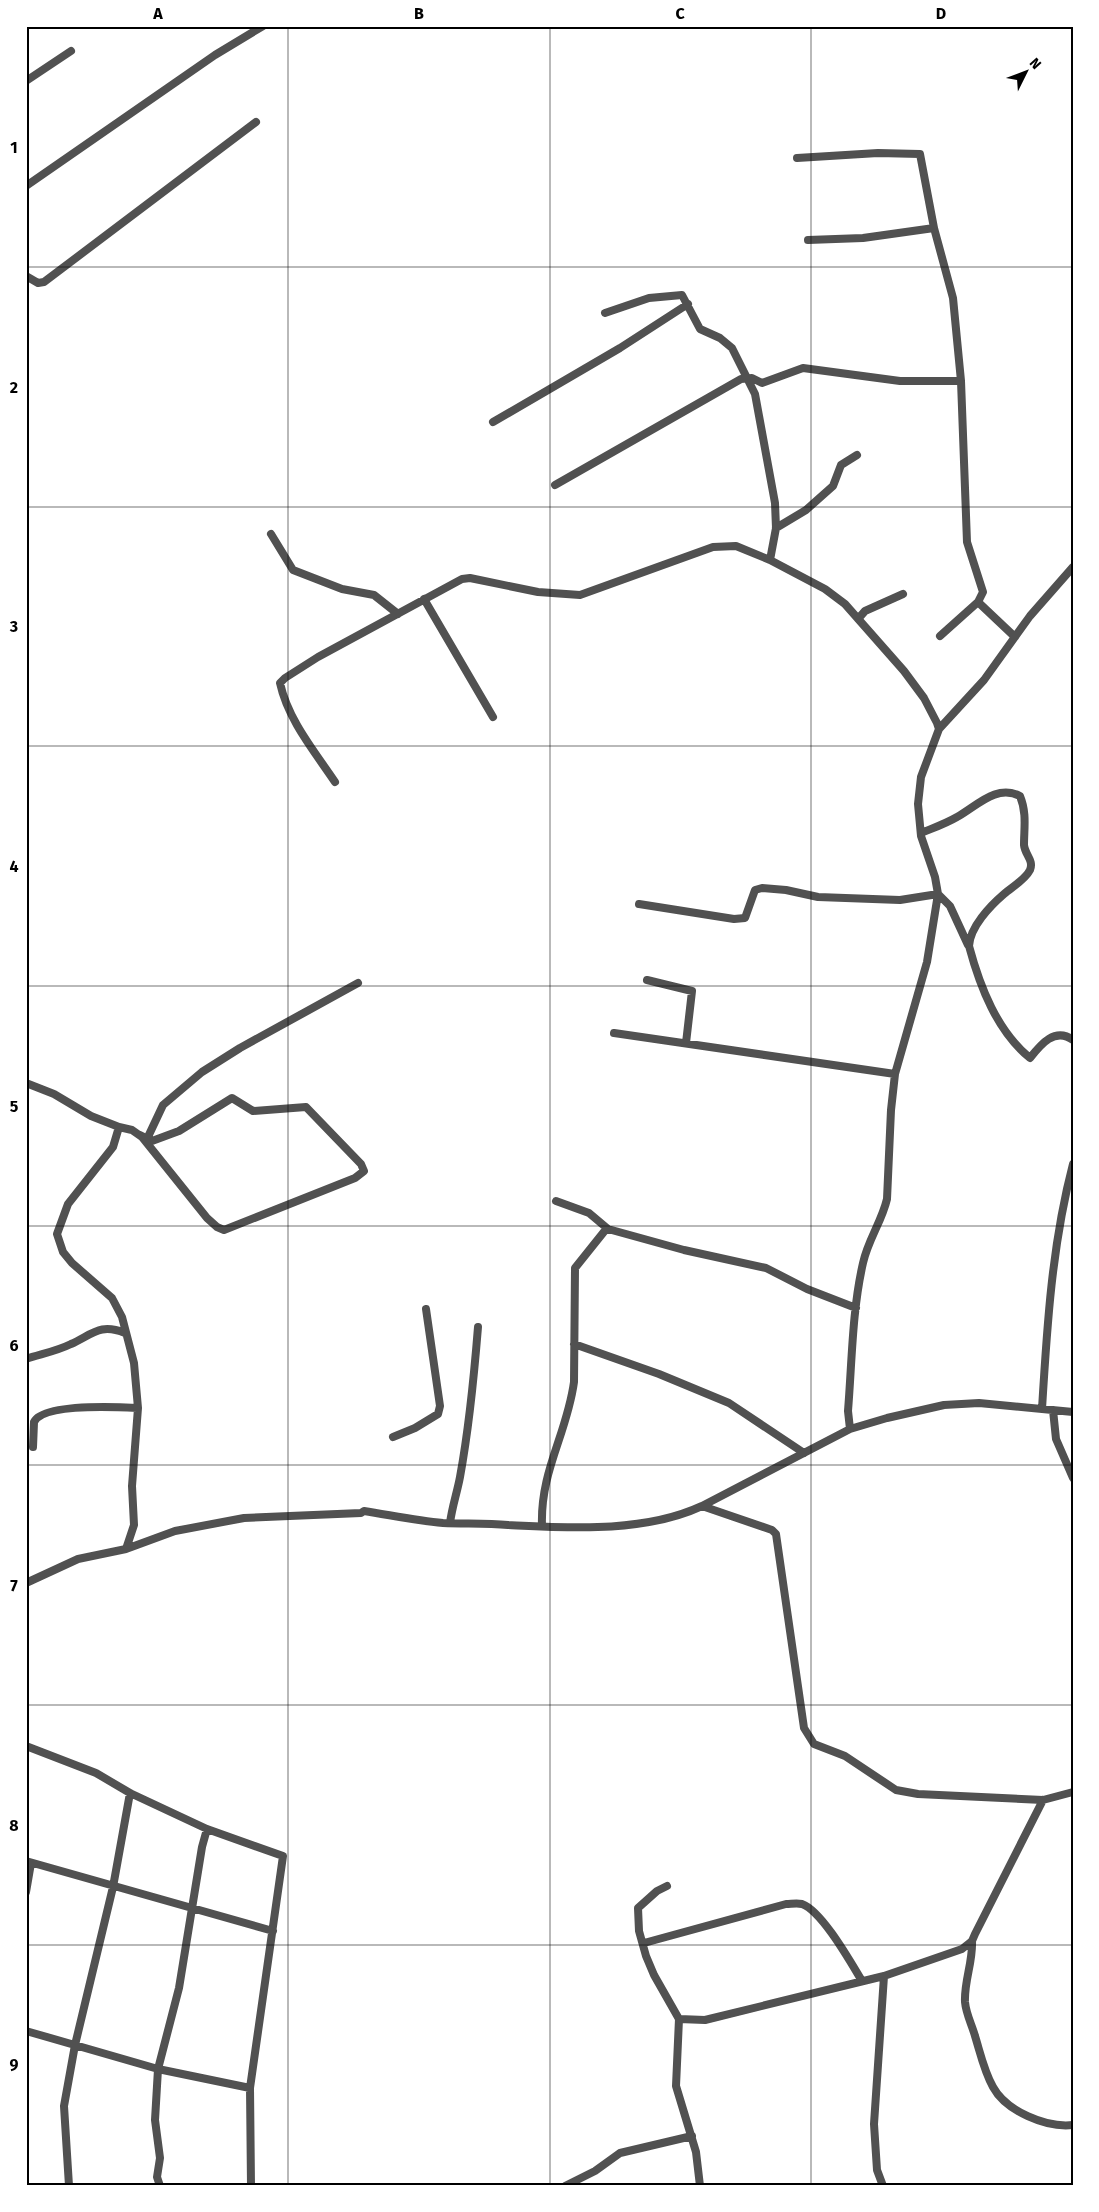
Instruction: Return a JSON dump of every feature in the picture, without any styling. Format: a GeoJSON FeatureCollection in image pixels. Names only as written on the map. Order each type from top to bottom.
{"type":"FeatureCollection","features":[{"type":"Feature","properties":{"kind":"street"},"geometry":{"type":"LineString","coordinates":[[26,186],[215,55],[263,26]]}},
{"type":"Feature","properties":{"kind":"street"},"geometry":{"type":"LineString","coordinates":[[26,81],[71,51]]}},
{"type":"Feature","properties":{"kind":"street"},"geometry":{"type":"LineString","coordinates":[[26,276],[38,283],[44,282],[256,122]]}},
{"type":"Feature","properties":{"kind":"street"},"geometry":{"type":"LineString","coordinates":[[797,158],[878,153],[920,154],[934,228],[953,298],[960,382],[967,542],[983,592],[978,602],[940,636]]}},
{"type":"Feature","properties":{"kind":"street"},"geometry":{"type":"LineString","coordinates":[[808,240],[864,238],[934,228]]}},
{"type":"Feature","properties":{"kind":"street"},"geometry":{"type":"LineString","coordinates":[[605,313],[658,297],[682,296],[700,329],[729,344],[736,354],[748,378],[761,414],[762,442],[775,503],[776,528],[770,560]]}},
{"type":"Feature","properties":{"kind":"street"},"geometry":{"type":"LineString","coordinates":[[493,422],[620,348],[688,304]]}},
{"type":"Feature","properties":{"kind":"street"},"geometry":{"type":"LineString","coordinates":[[555,485],[710,396],[748,378],[762,383],[803,368],[900,381],[960,382]]}},
{"type":"Feature","properties":{"kind":"street"},"geometry":{"type":"LineString","coordinates":[[776,528],[806,510],[833,486],[841,465],[857,454]]}},
{"type":"Feature","properties":{"kind":"street"},"geometry":{"type":"LineString","coordinates":[[271,534],[294,570],[342,589],[374,595],[398,614]]}},
{"type":"Feature","properties":{"kind":"street"},"geometry":{"type":"LineString","coordinates":[[335,782],[284,700],[280,683],[318,657],[448,585],[470,578],[538,592],[580,595],[713,546],[736,546],[770,560],[825,589],[845,604],[904,670],[934,714],[939,729]]}},
{"type":"Feature","properties":{"kind":"street"},"geometry":{"type":"LineString","coordinates":[[850,1429],[848,1411],[856,1308],[863,1261],[887,1198],[891,1110],[895,1074],[927,962],[938,894],[935,877],[920,833],[918,804],[922,777],[939,729],[948,716],[984,680],[1014,637],[1073,567]]}},
{"type":"Feature","properties":{"kind":"street"},"geometry":{"type":"LineString","coordinates":[[858,619],[865,610],[903,594]]}},
{"type":"Feature","properties":{"kind":"street"},"geometry":{"type":"LineString","coordinates":[[424,599],[493,717]]}},
{"type":"Feature","properties":{"kind":"street"},"geometry":{"type":"LineString","coordinates":[[978,602],[1014,637]]}},
{"type":"Feature","properties":{"kind":"street"},"geometry":{"type":"LineString","coordinates":[[934,714],[948,716]]}},
{"type":"Feature","properties":{"kind":"street"},"geometry":{"type":"LineString","coordinates":[[920,833],[948,822],[992,795],[1003,792],[1020,796],[1026,815],[1024,848],[1031,862],[1029,871],[998,900],[980,921],[970,938],[969,946]]}},
{"type":"Feature","properties":{"kind":"street"},"geometry":{"type":"LineString","coordinates":[[639,904],[734,919],[745,918],[756,890],[762,888],[786,890],[818,897],[900,900],[938,894]]}},
{"type":"Feature","properties":{"kind":"street"},"geometry":{"type":"LineString","coordinates":[[938,894],[950,906],[969,946],[989,1001],[1009,1037],[1020,1049],[1030,1058],[1041,1044],[1050,1038],[1058,1035],[1066,1036],[1073,1040]]}},
{"type":"Feature","properties":{"kind":"street"},"geometry":{"type":"LineString","coordinates":[[647,980],[692,991],[686,1043]]}},
{"type":"Feature","properties":{"kind":"street"},"geometry":{"type":"LineString","coordinates":[[147,1139],[163,1105],[202,1072],[240,1048],[358,984]]}},
{"type":"Feature","properties":{"kind":"street"},"geometry":{"type":"LineString","coordinates":[[614,1033],[895,1074]]}},
{"type":"Feature","properties":{"kind":"street"},"geometry":{"type":"LineString","coordinates":[[26,1083],[54,1094],[90,1116],[132,1130],[152,1141],[179,1131],[232,1098],[253,1111],[306,1107],[361,1164],[364,1171],[355,1178],[224,1230],[216,1227],[207,1218],[140,1135]]}},
{"type":"Feature","properties":{"kind":"street"},"geometry":{"type":"LineString","coordinates":[[119,1127],[113,1147],[68,1204],[57,1234],[63,1252],[72,1263],[112,1298],[122,1317],[134,1363],[138,1408],[132,1486],[134,1525],[126,1549]]}},
{"type":"Feature","properties":{"kind":"street"},"geometry":{"type":"LineString","coordinates":[[1042,1409],[1051,1286],[1065,1194],[1073,1164]]}},
{"type":"Feature","properties":{"kind":"street"},"geometry":{"type":"LineString","coordinates":[[556,1202],[581,1209],[607,1228],[684,1250],[766,1268],[807,1289],[856,1308]]}},
{"type":"Feature","properties":{"kind":"street"},"geometry":{"type":"LineString","coordinates":[[542,1526],[541,1502],[546,1476],[572,1400],[574,1382],[575,1268],[607,1228]]}},
{"type":"Feature","properties":{"kind":"street"},"geometry":{"type":"LineString","coordinates":[[393,1437],[415,1428],[438,1414],[440,1406],[426,1309]]}},
{"type":"Feature","properties":{"kind":"street"},"geometry":{"type":"LineString","coordinates":[[450,1522],[453,1499],[460,1478],[475,1375],[478,1327]]}},
{"type":"Feature","properties":{"kind":"street"},"geometry":{"type":"LineString","coordinates":[[26,1359],[69,1345],[94,1331],[110,1328],[125,1333]]}},
{"type":"Feature","properties":{"kind":"street"},"geometry":{"type":"LineString","coordinates":[[574,1344],[659,1374],[729,1403],[804,1453]]}},
{"type":"Feature","properties":{"kind":"street"},"geometry":{"type":"LineString","coordinates":[[26,1583],[78,1559],[126,1549],[175,1532],[244,1518],[364,1511],[450,1522],[542,1526],[595,1526],[646,1522],[684,1514],[850,1429],[886,1418],[944,1405],[979,1403],[1073,1412]]}},
{"type":"Feature","properties":{"kind":"street"},"geometry":{"type":"LineString","coordinates":[[33,1447],[34,1422],[40,1415],[92,1406],[138,1408]]}},
{"type":"Feature","properties":{"kind":"street"},"geometry":{"type":"LineString","coordinates":[[1053,1410],[1056,1439],[1073,1478]]}},
{"type":"Feature","properties":{"kind":"street"},"geometry":{"type":"LineString","coordinates":[[702,1506],[772,1530],[776,1534],[803,1721],[806,1734],[814,1744],[852,1760],[896,1790],[918,1794],[1043,1800],[1073,1792]]}},
{"type":"Feature","properties":{"kind":"street"},"geometry":{"type":"LineString","coordinates":[[26,1746],[96,1773],[130,1793],[207,1828],[283,1856],[250,2088],[251,2186]]}},
{"type":"Feature","properties":{"kind":"street"},"geometry":{"type":"LineString","coordinates":[[69,2186],[64,2106],[75,2045],[113,1887],[130,1793]]}},
{"type":"Feature","properties":{"kind":"street"},"geometry":{"type":"LineString","coordinates":[[679,2019],[705,2020],[884,1976],[962,1949],[972,1941],[1043,1800]]}},
{"type":"Feature","properties":{"kind":"street"},"geometry":{"type":"LineString","coordinates":[[160,2186],[157,2178],[160,2158],[155,2120],[158,2069],[179,1988],[202,1847],[207,1828]]}},
{"type":"Feature","properties":{"kind":"street"},"geometry":{"type":"LineString","coordinates":[[26,1892],[29,1862],[272,1931]]}},
{"type":"Feature","properties":{"kind":"street"},"geometry":{"type":"LineString","coordinates":[[667,1886],[657,1891],[638,1908],[639,1931],[654,1975],[679,2019],[676,2086],[692,2136],[700,2186]]}},
{"type":"Feature","properties":{"kind":"street"},"geometry":{"type":"LineString","coordinates":[[644,1943],[786,1904],[801,1904],[815,1914],[834,1936],[862,1981]]}},
{"type":"Feature","properties":{"kind":"street"},"geometry":{"type":"LineString","coordinates":[[972,1941],[972,1958],[968,1976],[966,2008],[993,2088],[1017,2110],[1035,2119],[1054,2125],[1073,2125]]}},
{"type":"Feature","properties":{"kind":"street"},"geometry":{"type":"LineString","coordinates":[[883,2186],[877,2170],[874,2124],[884,1976]]}},
{"type":"Feature","properties":{"kind":"street"},"geometry":{"type":"LineString","coordinates":[[26,2031],[158,2069],[250,2088]]}},
{"type":"Feature","properties":{"kind":"street"},"geometry":{"type":"LineString","coordinates":[[565,2186],[595,2171],[620,2153],[692,2136]]}}]}
